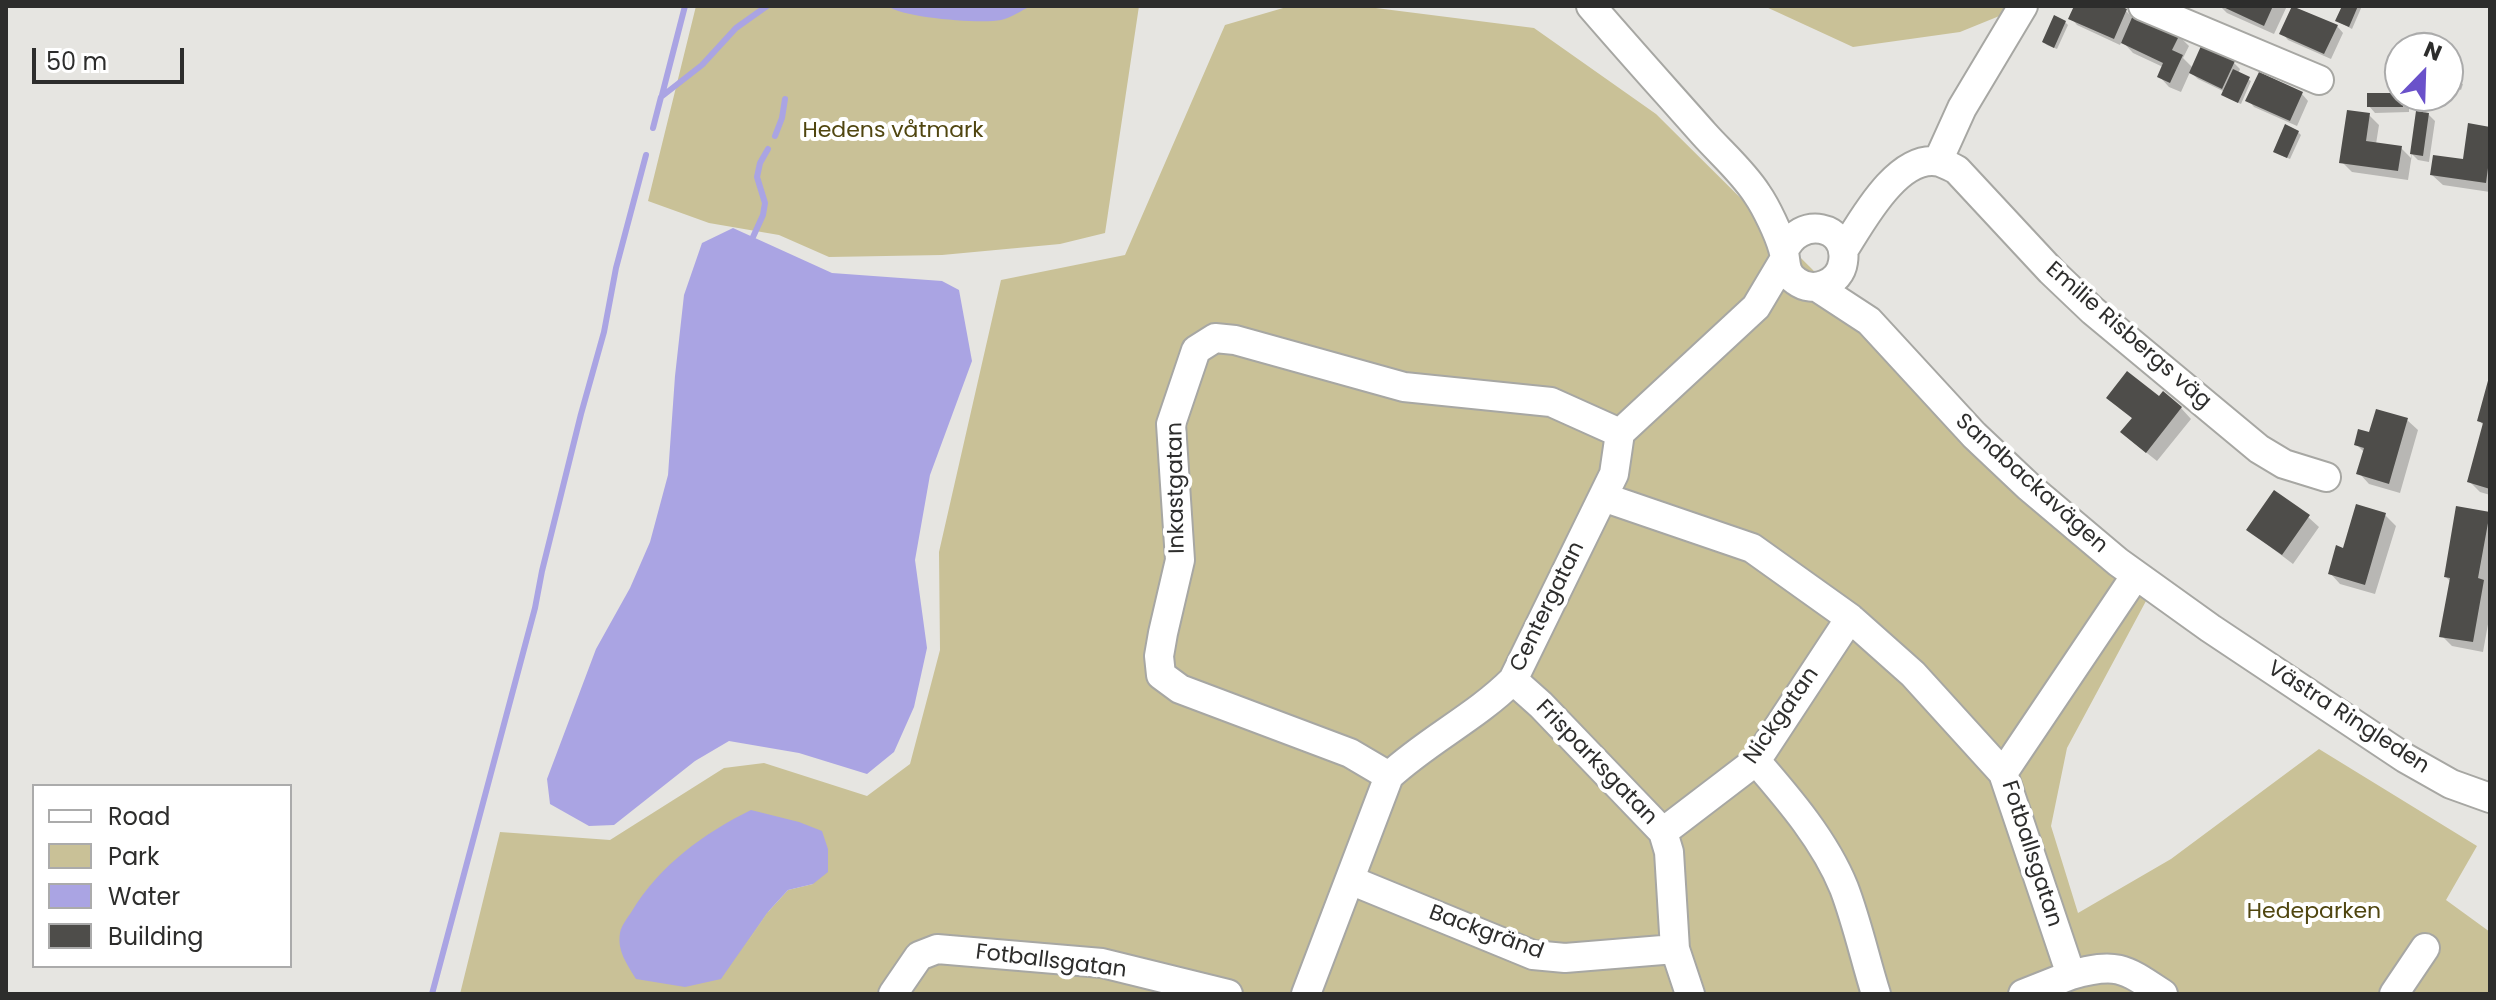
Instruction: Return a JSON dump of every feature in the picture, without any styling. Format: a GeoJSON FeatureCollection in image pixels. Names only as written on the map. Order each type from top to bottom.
{"type":"FeatureCollection","features":[{"type":"Feature","properties":{"kind":"street"},"geometry":{"type":"LineString","coordinates":[[1591,6],[1757,194],[1791,277],[1812,287]]}},
{"type":"Feature","properties":{"kind":"street"},"geometry":{"type":"LineString","coordinates":[[1620,433],[1638,413],[1756,307],[1794,235],[1818,228],[1872,203],[1913,166],[1938,161],[1962,108],[2023,6]]}},
{"type":"Feature","properties":{"kind":"street"},"geometry":{"type":"LineString","coordinates":[[2143,6],[2319,80]]}},
{"type":"Feature","properties":{"kind":"street","name":"Emilie Risbergs väg"},"geometry":{"type":"LineString","coordinates":[[1938,161],[1957,170],[2051,271],[2093,311],[2259,449],[2284,464],[2326,477]]}},
{"type":"Feature","properties":{"kind":"street"},"geometry":{"type":"LineString","coordinates":[[1757,194],[1832,234],[1843,256]]}},
{"type":"Feature","properties":{"kind":"street"},"geometry":{"type":"LineString","coordinates":[[1756,307],[1834,280],[1843,256],[1872,203]]}},
{"type":"Feature","properties":{"kind":"street","name":"Sandbackavägen"},"geometry":{"type":"LineString","coordinates":[[1843,256],[1869,321]]}},
{"type":"Feature","properties":{"kind":"street","name":"Sandbackavägen"},"geometry":{"type":"LineString","coordinates":[[1812,287],[1869,321],[1949,409],[2007,466],[2136,575],[2210,628]]}},
{"type":"Feature","properties":{"kind":"street","name":"Inkastgatan"},"geometry":{"type":"LineString","coordinates":[[1389,776],[1350,753],[1180,689],[1161,675],[1159,656],[1180,560],[1171,424],[1196,350],[1215,338],[1235,340],[1404,387],[1551,402],[1620,433]]}},
{"type":"Feature","properties":{"kind":"street","name":"Centergatan"},"geometry":{"type":"LineString","coordinates":[[1306,994],[1389,776],[1410,756],[1493,701],[1513,680],[1614,474],[1620,433]]}},
{"type":"Feature","properties":{"kind":"street"},"geometry":{"type":"LineString","coordinates":[[1603,497],[1752,548],[1850,618],[1913,674],[2003,773]]}},
{"type":"Feature","properties":{"kind":"street","name":"Fotballsgatan"},"geometry":{"type":"LineString","coordinates":[[2071,975],[2003,773],[2136,575]]}},
{"type":"Feature","properties":{"kind":"street","name":"Nickgatan"},"geometry":{"type":"LineString","coordinates":[[1663,832],[1756,761],[1850,618]]}},
{"type":"Feature","properties":{"kind":"street","name":"Västra Ringleden"},"geometry":{"type":"LineString","coordinates":[[2210,628],[2405,758],[2451,784],[2490,798]]}},
{"type":"Feature","properties":{"kind":"street","name":"Frisparksgatan"},"geometry":{"type":"LineString","coordinates":[[1513,680],[1663,832],[1669,852],[1675,949],[1690,994]]}},
{"type":"Feature","properties":{"kind":"street"},"geometry":{"type":"LineString","coordinates":[[1756,761],[1813,833],[1843,886],[1876,994]]}},
{"type":"Feature","properties":{"kind":"street","name":"Backgränd"},"geometry":{"type":"LineString","coordinates":[[1350,880],[1533,955],[1565,958],[1675,949]]}},
{"type":"Feature","properties":{"kind":"street"},"geometry":{"type":"LineString","coordinates":[[2394,994],[2425,948]]}},
{"type":"Feature","properties":{"kind":"street","name":"Fotballsgatan"},"geometry":{"type":"LineString","coordinates":[[893,994],[919,956],[937,949],[1102,963],[1228,994]]}},
{"type":"Feature","properties":{"kind":"street"},"geometry":{"type":"LineString","coordinates":[[2023,994],[2096,968],[2119,968],[2163,994]]}},
{"type":"Feature","properties":{"kind":"green space","name":"Hedens våtmark"},"geometry":{"type":"Polygon","coordinates":[[[696,6],[1139,6],[1105,233],[1060,244],[942,255],[829,257],[779,235],[709,223],[648,201],[696,6]]]}},
{"type":"Feature","properties":{"kind":"green space","name":"Hedeparken"},"geometry":{"type":"Polygon","coordinates":[[[1290,6],[1360,6],[1534,28],[1656,114],[2146,601],[2067,748],[2051,826],[2078,913],[2171,859],[2319,749],[2477,846],[2446,900],[2490,932],[2490,994],[460,994],[500,832],[610,840],[724,768],[764,763],[867,796],[910,764],[940,650],[939,552],[1001,280],[1125,255],[1225,25],[1290,6]],[[822,831],[767,913],[788,890],[813,884],[822,831]]]}},
{"type":"Feature","properties":{"kind":"green space"},"geometry":{"type":"Polygon","coordinates":[[[1764,6],[2024,6],[1960,32],[1853,47],[1764,6]]]}},
{"type":"Feature","properties":{"kind":"water"},"geometry":{"type":"Polygon","coordinates":[[[888,6],[1031,6],[1005,19],[977,21],[925,17],[888,6]]]}},
{"type":"Feature","properties":{"kind":"water"},"geometry":{"type":"Polygon","coordinates":[[[733,228],[832,273],[942,281],[959,290],[972,361],[930,475],[915,560],[927,648],[914,707],[894,752],[867,774],[799,753],[729,741],[695,761],[614,825],[589,826],[550,804],[547,779],[596,649],[630,588],[650,542],[668,475],[684,295],[702,243],[733,228]]]}},
{"type":"Feature","properties":{"kind":"water"},"geometry":{"type":"Polygon","coordinates":[[[751,810],[822,831],[828,849],[828,872],[813,884],[788,890],[767,913],[721,979],[685,987],[636,979],[619,940],[623,925],[643,895],[684,852],[716,829],[751,810]]]}},
{"type":"Feature","properties":{"kind":"building"},"geometry":{"type":"Polygon","coordinates":[[[2074,6],[2120,6],[2127,9],[2114,39],[2068,19],[2074,6]]]}},
{"type":"Feature","properties":{"kind":"building"},"geometry":{"type":"Polygon","coordinates":[[[2221,6],[2273,6],[2264,26],[2221,6]]]}},
{"type":"Feature","properties":{"kind":"building"},"geometry":{"type":"Polygon","coordinates":[[[2292,6],[2338,25],[2324,54],[2279,34],[2292,6]]]}},
{"type":"Feature","properties":{"kind":"building"},"geometry":{"type":"Polygon","coordinates":[[[2342,6],[2358,6],[2349,27],[2335,21],[2342,6]]]}},
{"type":"Feature","properties":{"kind":"building"},"geometry":{"type":"Polygon","coordinates":[[[2134,13],[2180,34],[2172,50],[2183,55],[2170,83],[2157,77],[2163,63],[2121,43],[2134,13]]]}},
{"type":"Feature","properties":{"kind":"building"},"geometry":{"type":"Polygon","coordinates":[[[2054,15],[2066,21],[2054,48],[2042,42],[2054,15]]]}},
{"type":"Feature","properties":{"kind":"building"},"geometry":{"type":"Polygon","coordinates":[[[2201,46],[2235,61],[2222,89],[2189,73],[2201,46]]]}},
{"type":"Feature","properties":{"kind":"building"},"geometry":{"type":"Polygon","coordinates":[[[2233,69],[2250,77],[2238,103],[2221,95],[2233,69]]]}},
{"type":"Feature","properties":{"kind":"building"},"geometry":{"type":"Polygon","coordinates":[[[2259,72],[2303,92],[2290,121],[2245,101],[2259,72]]]}},
{"type":"Feature","properties":{"kind":"building"},"geometry":{"type":"Polygon","coordinates":[[[2367,93],[2384,93],[2384,107],[2367,107],[2367,93]]]}},
{"type":"Feature","properties":{"kind":"building"},"geometry":{"type":"Polygon","coordinates":[[[2347,110],[2370,113],[2366,141],[2402,146],[2398,171],[2339,163],[2347,110]]]}},
{"type":"Feature","properties":{"kind":"building"},"geometry":{"type":"Polygon","coordinates":[[[2416,112],[2429,113],[2423,156],[2410,154],[2416,112]]]}},
{"type":"Feature","properties":{"kind":"building"},"geometry":{"type":"Polygon","coordinates":[[[2468,123],[2490,127],[2486,183],[2430,175],[2433,155],[2463,159],[2468,123]]]}},
{"type":"Feature","properties":{"kind":"building"},"geometry":{"type":"Polygon","coordinates":[[[2285,124],[2299,131],[2287,158],[2273,152],[2285,124]]]}},
{"type":"Feature","properties":{"kind":"building"},"geometry":{"type":"Polygon","coordinates":[[[2127,371],[2159,396],[2163,391],[2182,407],[2146,453],[2120,432],[2132,418],[2106,398],[2127,371]]]}},
{"type":"Feature","properties":{"kind":"building"},"geometry":{"type":"Polygon","coordinates":[[[2489,377],[2490,489],[2467,482],[2483,423],[2477,421],[2489,377]]]}},
{"type":"Feature","properties":{"kind":"building"},"geometry":{"type":"Polygon","coordinates":[[[2376,409],[2408,418],[2389,484],[2356,474],[2364,448],[2354,445],[2358,429],[2369,432],[2376,409]]]}},
{"type":"Feature","properties":{"kind":"building"},"geometry":{"type":"Polygon","coordinates":[[[2274,490],[2310,515],[2282,555],[2246,530],[2274,490]]]}},
{"type":"Feature","properties":{"kind":"building"},"geometry":{"type":"Polygon","coordinates":[[[2356,504],[2386,513],[2365,585],[2328,574],[2336,545],[2343,548],[2356,504]]]}},
{"type":"Feature","properties":{"kind":"building"},"geometry":{"type":"Polygon","coordinates":[[[2456,506],[2490,512],[2478,578],[2484,580],[2473,642],[2439,637],[2450,578],[2444,577],[2456,506]]]}},
{"type":"Feature","properties":{"kind":"waterway"},"geometry":{"type":"LineString","coordinates":[[662,95],[685,6]]}},
{"type":"Feature","properties":{"kind":"waterway"},"geometry":{"type":"LineString","coordinates":[[653,128],[661,97],[702,65],[736,28],[767,6]]}},
{"type":"Feature","properties":{"kind":"waterway"},"geometry":{"type":"LineString","coordinates":[[775,136],[785,99]]}},
{"type":"Feature","properties":{"kind":"waterway"},"geometry":{"type":"LineString","coordinates":[[753,237],[763,215],[765,203],[757,177],[768,149]]}},
{"type":"Feature","properties":{"kind":"waterway"},"geometry":{"type":"LineString","coordinates":[[432,994],[535,608],[646,155]]}}]}
